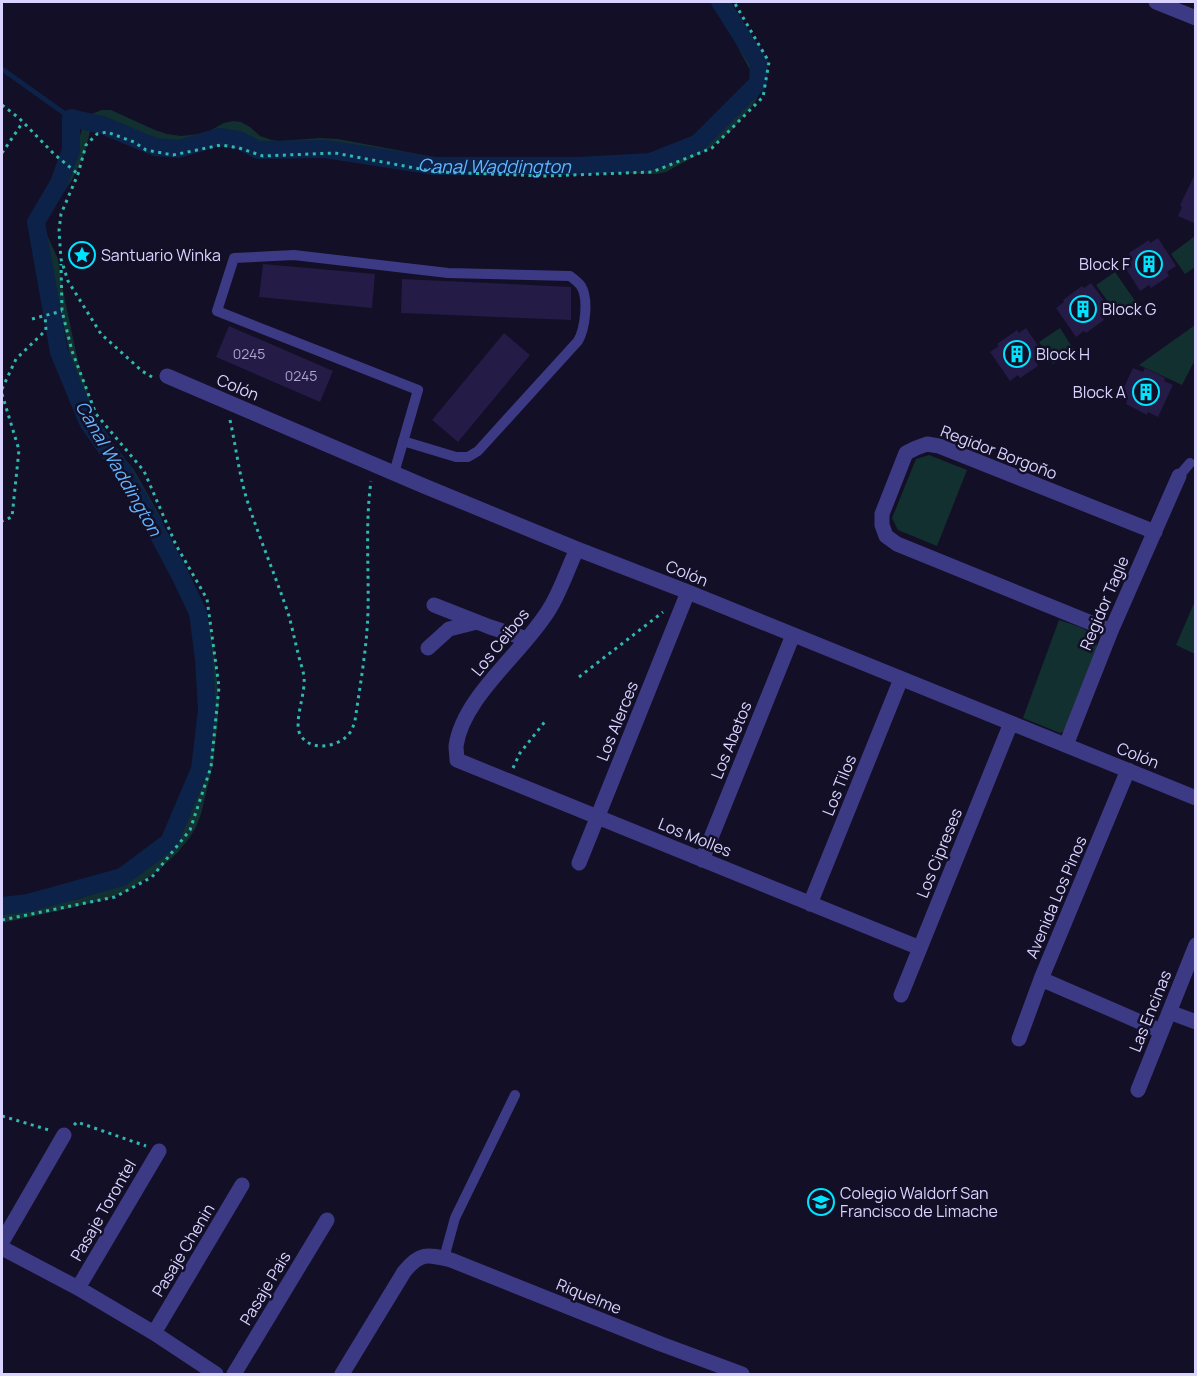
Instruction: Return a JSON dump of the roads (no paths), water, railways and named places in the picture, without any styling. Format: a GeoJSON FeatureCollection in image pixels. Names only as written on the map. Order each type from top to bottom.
{"type":"FeatureCollection","features":[{"type":"Feature","properties":{"kind":"street"},"geometry":{"type":"LineString","coordinates":[[1155,2],[1196,18]]}},
{"type":"Feature","properties":{"kind":"street","name":"Colón"},"geometry":{"type":"LineString","coordinates":[[167,376],[577,549],[1196,798]]}},
{"type":"Feature","properties":{"kind":"street","name":"Regidor Borgoño"},"geometry":{"type":"LineString","coordinates":[[1111,630],[897,544],[886,536],[882,525],[882,514],[906,453],[927,444],[939,446],[1155,532]]}},
{"type":"Feature","properties":{"kind":"street","name":"Regidor Tagle"},"geometry":{"type":"LineString","coordinates":[[1066,745],[1111,630],[1179,476]]}},
{"type":"Feature","properties":{"kind":"street","name":"Los Ceibos"},"geometry":{"type":"LineString","coordinates":[[457,760],[456,746],[462,726],[471,709],[550,608],[577,549]]}},
{"type":"Feature","properties":{"kind":"street","name":"Los Alerces"},"geometry":{"type":"LineString","coordinates":[[579,863],[688,592]]}},
{"type":"Feature","properties":{"kind":"street"},"geometry":{"type":"LineString","coordinates":[[434,605],[527,639]]}},
{"type":"Feature","properties":{"kind":"street"},"geometry":{"type":"LineString","coordinates":[[428,648],[448,629],[477,622]]}},
{"type":"Feature","properties":{"kind":"street","name":"Los Abetos"},"geometry":{"type":"LineString","coordinates":[[702,860],[793,635]]}},
{"type":"Feature","properties":{"kind":"street","name":"Los Tilos"},"geometry":{"type":"LineString","coordinates":[[810,904],[901,679]]}},
{"type":"Feature","properties":{"kind":"street","name":"Los Cipreses"},"geometry":{"type":"LineString","coordinates":[[901,995],[1011,723]]}},
{"type":"Feature","properties":{"kind":"street","name":"Los Molles"},"geometry":{"type":"LineString","coordinates":[[457,760],[920,948]]}},
{"type":"Feature","properties":{"kind":"street","name":"Avenida Los Pinos"},"geometry":{"type":"LineString","coordinates":[[1018,1039],[1128,770]]}},
{"type":"Feature","properties":{"kind":"street","name":"Las Encinas"},"geometry":{"type":"LineString","coordinates":[[1138,1090],[1196,945]]}},
{"type":"Feature","properties":{"kind":"street"},"geometry":{"type":"LineString","coordinates":[[1041,979],[1161,1031]]}},
{"type":"Feature","properties":{"kind":"street"},"geometry":{"type":"LineString","coordinates":[[1169,1012],[1196,1022]]}},
{"type":"Feature","properties":{"kind":"street"},"geometry":{"type":"LineString","coordinates":[[2,1242],[64,1135]]}},
{"type":"Feature","properties":{"kind":"street","name":"Pasaje Torontel"},"geometry":{"type":"LineString","coordinates":[[78,1288],[159,1151]]}},
{"type":"Feature","properties":{"kind":"street","name":"Pasaje Chenin"},"geometry":{"type":"LineString","coordinates":[[154,1334],[242,1185]]}},
{"type":"Feature","properties":{"kind":"street","name":"Pasaje Pais"},"geometry":{"type":"LineString","coordinates":[[234,1374],[327,1220]]}},
{"type":"Feature","properties":{"kind":"street"},"geometry":{"type":"LineString","coordinates":[[2,1248],[78,1288],[216,1374]]}},
{"type":"Feature","properties":{"kind":"street","name":"Riquelme"},"geometry":{"type":"LineString","coordinates":[[342,1374],[404,1272],[412,1261],[421,1256],[444,1258],[742,1374]]}},
{"type":"Feature","properties":{"kind":"lane"},"geometry":{"type":"LineString","coordinates":[[394,473],[403,441],[418,390],[217,311],[234,258],[294,255],[448,273],[570,276],[580,285],[584,294],[585,324],[578,341],[478,451],[468,457],[456,457],[403,441]]}},
{"type":"Feature","properties":{"kind":"lane"},"geometry":{"type":"LineString","coordinates":[[1179,476],[1190,463]]}},
{"type":"Feature","properties":{"kind":"lane"},"geometry":{"type":"LineString","coordinates":[[444,1258],[455,1218],[515,1095]]}},
{"type":"Feature","properties":{"kind":"waterway","name":"Canal Waddington"},"geometry":{"type":"LineString","coordinates":[[2,906],[28,903],[122,877],[169,842],[200,769],[207,710],[198,613],[147,513],[122,470],[88,422],[59,352],[36,222],[59,183],[71,150],[71,118],[102,125],[155,147],[179,149],[219,137],[239,140],[258,150],[325,149],[435,166],[578,166],[650,162],[698,143],[758,83],[759,63],[720,2]]}},
{"type":"Feature","properties":{"kind":"waterway"},"geometry":{"type":"LineString","coordinates":[[2,69],[71,118]]}},
{"type":"Feature","properties":{"kind":"place","name":"Santuario Winka"},"geometry":{"type":"Point","coordinates":[82,255]}},
{"type":"Feature","properties":{"kind":"place","name":"Block F"},"geometry":{"type":"Point","coordinates":[1149,264]}},
{"type":"Feature","properties":{"kind":"place","name":"Block G"},"geometry":{"type":"Point","coordinates":[1083,309]}},
{"type":"Feature","properties":{"kind":"place","name":"Block H"},"geometry":{"type":"Point","coordinates":[1017,354]}},
{"type":"Feature","properties":{"kind":"place","name":"Block A"},"geometry":{"type":"Point","coordinates":[1146,392]}},
{"type":"Feature","properties":{"kind":"place","name":"Colegio Waldorf San Francisco de Limache"},"geometry":{"type":"Point","coordinates":[821,1202]}}]}
